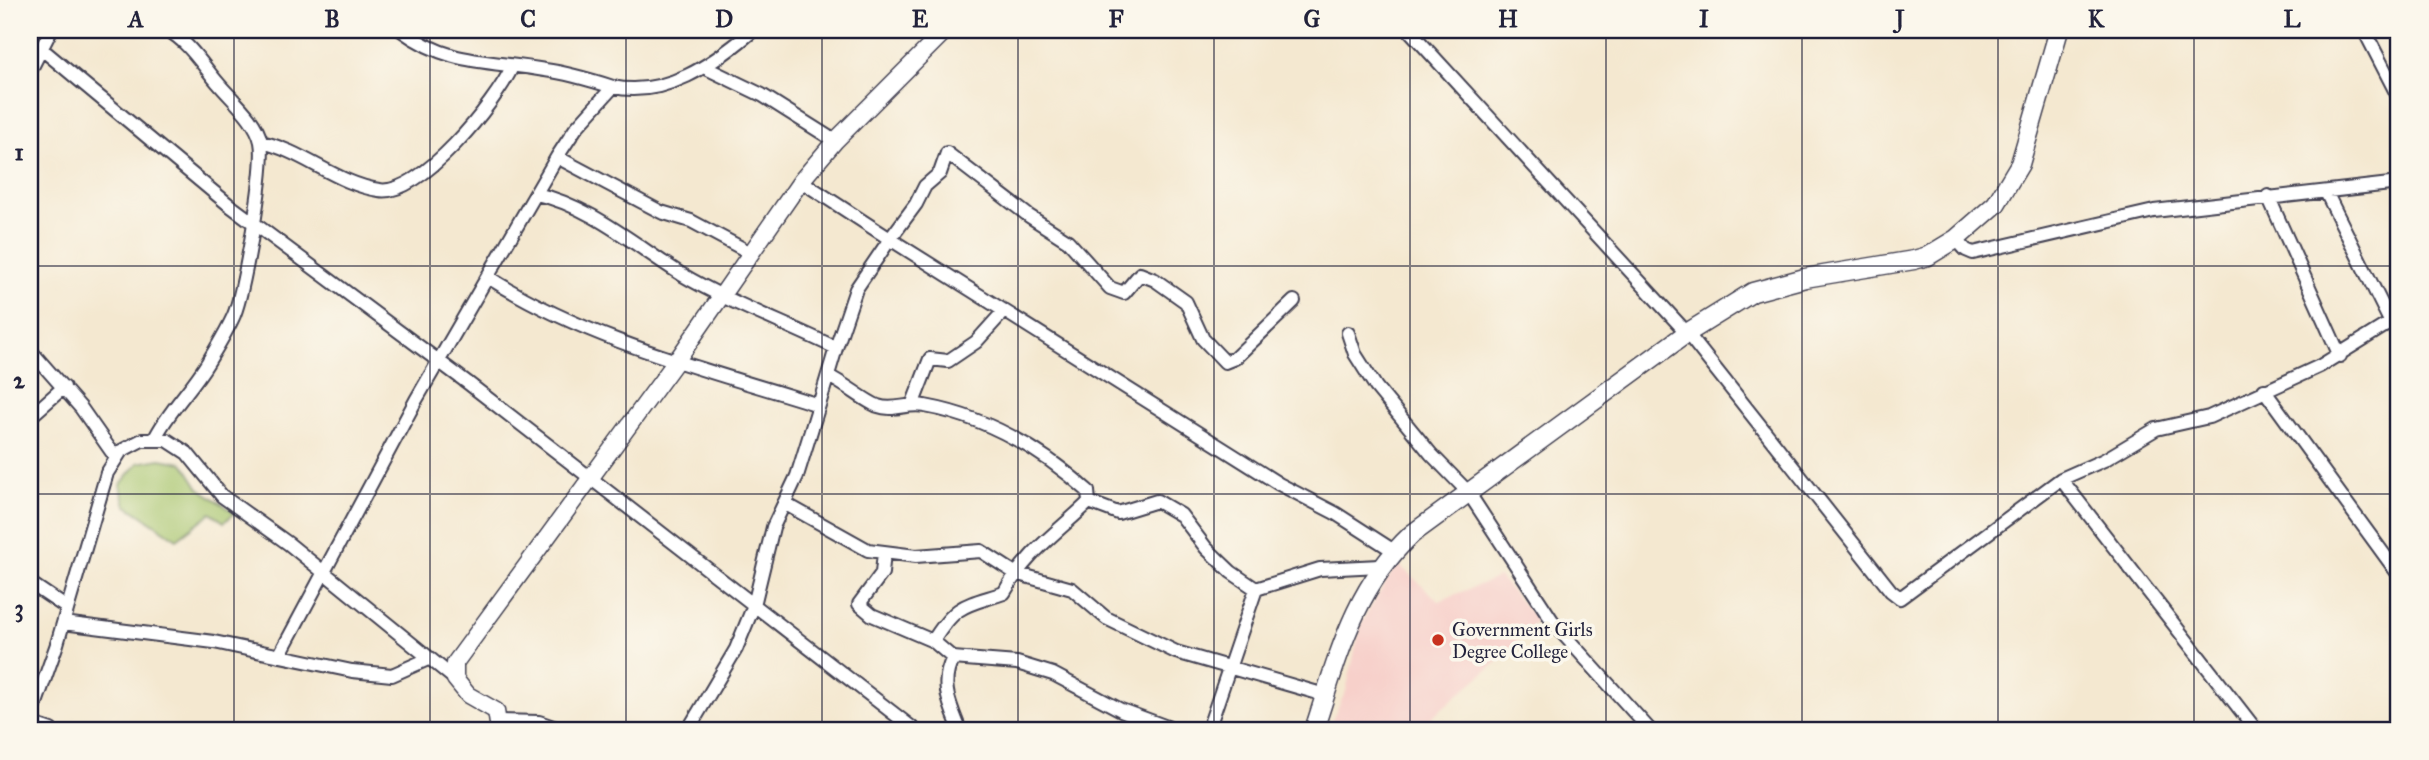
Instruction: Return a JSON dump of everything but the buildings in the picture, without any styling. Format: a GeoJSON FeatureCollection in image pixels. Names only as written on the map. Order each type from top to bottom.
{"type":"FeatureCollection","features":[{"type":"Feature","properties":{"kind":"highway"},"geometry":{"type":"LineString","coordinates":[[1314,730],[1360,600],[1380,566],[1394,551],[1468,492],[1687,333],[1766,287],[1914,260],[1956,239],[1996,204],[2020,164],[2059,30]]}},
{"type":"Feature","properties":{"kind":"main road"},"geometry":{"type":"LineString","coordinates":[[499,726],[496,711],[468,695],[455,679],[456,663],[589,477],[677,360],[749,252],[801,181],[835,141],[946,30]]}},
{"type":"Feature","properties":{"kind":"street"},"geometry":{"type":"LineString","coordinates":[[30,71],[51,30]]}},
{"type":"Feature","properties":{"kind":"street"},"geometry":{"type":"LineString","coordinates":[[154,440],[162,424],[181,403],[207,364],[234,315],[258,194],[261,142],[239,107],[169,30]]}},
{"type":"Feature","properties":{"kind":"street"},"geometry":{"type":"LineString","coordinates":[[401,30],[440,53],[461,60],[543,69],[628,91],[653,86],[706,68],[750,33],[749,30]]}},
{"type":"Feature","properties":{"kind":"street"},"geometry":{"type":"LineString","coordinates":[[1409,30],[1687,333],[1891,591],[1900,598],[2061,479],[2105,460],[2156,429],[2209,418],[2340,356],[2395,319],[2326,192]]}},
{"type":"Feature","properties":{"kind":"street"},"geometry":{"type":"LineString","coordinates":[[2364,30],[2399,98]]}},
{"type":"Feature","properties":{"kind":"street"},"geometry":{"type":"LineString","coordinates":[[43,50],[182,168],[589,477],[915,730]]}},
{"type":"Feature","properties":{"kind":"street"},"geometry":{"type":"LineString","coordinates":[[261,142],[282,147],[362,186],[393,191],[421,176],[465,134],[492,100],[512,67]]}},
{"type":"Feature","properties":{"kind":"street"},"geometry":{"type":"LineString","coordinates":[[706,68],[762,95],[835,141]]}},
{"type":"Feature","properties":{"kind":"street"},"geometry":{"type":"LineString","coordinates":[[279,656],[439,362],[557,157],[576,128],[613,88]]}},
{"type":"Feature","properties":{"kind":"street"},"geometry":{"type":"LineString","coordinates":[[688,730],[736,649],[754,605],[773,527],[797,476],[856,289],[916,204],[925,186],[940,173],[947,153],[1029,216],[1068,240],[1110,288],[1124,293],[1140,274],[1155,280],[1186,302],[1203,339],[1225,362],[1236,358],[1294,301]]}},
{"type":"Feature","properties":{"kind":"street"},"geometry":{"type":"LineString","coordinates":[[557,157],[661,212],[691,221],[749,252]]}},
{"type":"Feature","properties":{"kind":"street"},"geometry":{"type":"LineString","coordinates":[[801,181],[1003,312],[1279,484],[1335,513],[1394,551]]}},
{"type":"Feature","properties":{"kind":"street"},"geometry":{"type":"LineString","coordinates":[[1956,239],[1966,250],[1973,253],[2154,211],[2399,183]]}},
{"type":"Feature","properties":{"kind":"street"},"geometry":{"type":"LineString","coordinates":[[536,194],[556,198],[721,295],[836,348]]}},
{"type":"Feature","properties":{"kind":"street"},"geometry":{"type":"LineString","coordinates":[[2268,196],[2340,356]]}},
{"type":"Feature","properties":{"kind":"street"},"geometry":{"type":"LineString","coordinates":[[488,277],[531,305],[677,360],[819,405]]}},
{"type":"Feature","properties":{"kind":"street"},"geometry":{"type":"LineString","coordinates":[[913,403],[930,359],[948,361],[976,342],[1003,312]]}},
{"type":"Feature","properties":{"kind":"street"},"geometry":{"type":"LineString","coordinates":[[1348,333],[1355,354],[1376,387],[1430,454],[1468,492],[1555,625],[1650,730]]}},
{"type":"Feature","properties":{"kind":"street"},"geometry":{"type":"LineString","coordinates":[[30,350],[64,387],[116,458]]}},
{"type":"Feature","properties":{"kind":"street"},"geometry":{"type":"LineString","coordinates":[[828,376],[850,387],[874,405],[890,410],[913,403],[970,418],[1005,433],[1069,474],[1088,491],[1089,502]]}},
{"type":"Feature","properties":{"kind":"street"},"geometry":{"type":"LineString","coordinates":[[30,417],[64,387]]}},
{"type":"Feature","properties":{"kind":"street"},"geometry":{"type":"LineString","coordinates":[[2264,390],[2399,575]]}},
{"type":"Feature","properties":{"kind":"street"},"geometry":{"type":"LineString","coordinates":[[51,730],[30,721],[63,623],[89,526],[107,473],[116,458],[121,451],[142,440],[167,440],[187,453],[222,496],[323,572],[455,679]]}},
{"type":"Feature","properties":{"kind":"street"},"geometry":{"type":"LineString","coordinates":[[2061,479],[2256,730]]}},
{"type":"Feature","properties":{"kind":"street"},"geometry":{"type":"LineString","coordinates":[[1089,502],[1118,513],[1157,501],[1181,514],[1206,548],[1231,572],[1256,589]]}},
{"type":"Feature","properties":{"kind":"street"},"geometry":{"type":"LineString","coordinates":[[933,642],[946,621],[964,604],[1004,593],[1015,573],[1036,548],[1089,502]]}},
{"type":"Feature","properties":{"kind":"street"},"geometry":{"type":"LineString","coordinates":[[784,503],[868,550],[916,556],[981,551],[1015,573],[1072,589],[1106,618],[1176,652],[1325,695]]}},
{"type":"Feature","properties":{"kind":"street"},"geometry":{"type":"LineString","coordinates":[[884,552],[882,573],[859,604],[872,615],[933,642],[953,659],[1017,663],[1041,670],[1121,710],[1175,730]]}},
{"type":"Feature","properties":{"kind":"street"},"geometry":{"type":"LineString","coordinates":[[1256,589],[1320,569],[1380,566]]}},
{"type":"Feature","properties":{"kind":"street"},"geometry":{"type":"LineString","coordinates":[[30,583],[67,608]]}},
{"type":"Feature","properties":{"kind":"street"},"geometry":{"type":"LineString","coordinates":[[1208,730],[1256,589]]}},
{"type":"Feature","properties":{"kind":"street"},"geometry":{"type":"LineString","coordinates":[[63,623],[214,642],[352,671],[392,675],[428,659]]}},
{"type":"Feature","properties":{"kind":"street"},"geometry":{"type":"LineString","coordinates":[[953,659],[948,669],[945,692],[960,730]]}},
{"type":"Feature","properties":{"kind":"street"},"geometry":{"type":"LineString","coordinates":[[499,726],[538,722],[562,730]]}},
{"type":"Feature","properties":{"kind":"shaded area","name":"Government Girls Degree College"},"geometry":{"type":"Polygon","coordinates":[[[1397,563],[1439,601],[1499,577],[1537,620],[1503,657],[1416,730],[1332,730],[1331,722],[1346,691],[1361,624],[1397,563]]]}},
{"type":"Feature","properties":{"kind":"green space"},"geometry":{"type":"Polygon","coordinates":[[[160,459],[183,463],[199,488],[235,513],[224,522],[211,513],[177,539],[126,505],[120,485],[138,463],[160,459]]]}},
{"type":"Feature","properties":{"kind":"place","name":"Government Girls Degree College"},"geometry":{"type":"Point","coordinates":[1438,640]}}]}
